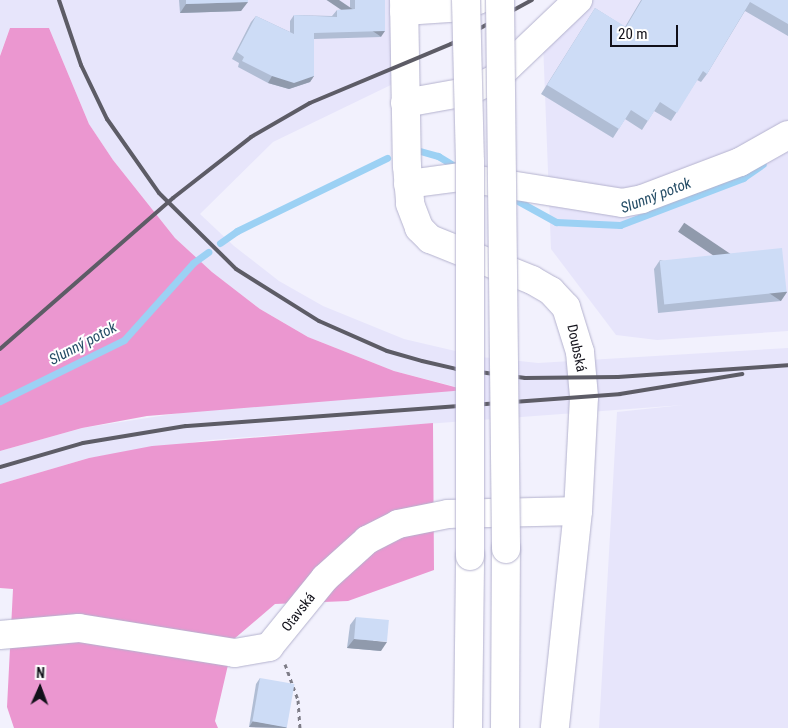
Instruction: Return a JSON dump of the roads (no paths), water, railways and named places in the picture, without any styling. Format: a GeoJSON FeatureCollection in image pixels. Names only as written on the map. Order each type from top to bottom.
{"type":"FeatureCollection","features":[{"type":"Feature","properties":{"kind":"main road"},"geometry":{"type":"LineString","coordinates":[[466,0],[470,162],[470,642],[468,728]]}},
{"type":"Feature","properties":{"kind":"main road"},"geometry":{"type":"LineString","coordinates":[[404,5],[449,8],[478,0]]}},
{"type":"Feature","properties":{"kind":"main road"},"geometry":{"type":"LineString","coordinates":[[500,0],[506,549],[505,728]]}},
{"type":"Feature","properties":{"kind":"main road"},"geometry":{"type":"LineString","coordinates":[[405,103],[466,92],[495,79],[578,0]]}},
{"type":"Feature","properties":{"kind":"main road","name":"Doubská"},"geometry":{"type":"LineString","coordinates":[[404,5],[408,184],[410,204],[419,228],[430,239],[532,280],[550,291],[566,307],[580,352],[583,378],[578,511],[555,728]]}},
{"type":"Feature","properties":{"kind":"main road"},"geometry":{"type":"LineString","coordinates":[[408,184],[460,177],[602,201],[642,199],[740,162],[788,135]]}},
{"type":"Feature","properties":{"kind":"main road","name":"Otavská"},"geometry":{"type":"LineString","coordinates":[[0,635],[79,628],[235,652],[269,646],[277,640],[325,578],[367,540],[398,524],[448,514],[578,511]]}},
{"type":"Feature","properties":{"kind":"main road"},"geometry":{"type":"LineString","coordinates":[[454,728],[470,642]]}},
{"type":"Feature","properties":{"kind":"waterway","name":"Slunný potok"},"geometry":{"type":"LineString","coordinates":[[420,151],[438,156],[460,169]]}},
{"type":"Feature","properties":{"kind":"waterway","name":"Slunný potok"},"geometry":{"type":"LineString","coordinates":[[220,243],[237,231],[387,158]]}},
{"type":"Feature","properties":{"kind":"waterway","name":"Slunný potok"},"geometry":{"type":"LineString","coordinates":[[509,196],[556,222],[620,225],[743,178],[763,164]]}},
{"type":"Feature","properties":{"kind":"waterway","name":"Slunný potok"},"geometry":{"type":"LineString","coordinates":[[0,401],[124,340],[193,263],[208,252]]}},
{"type":"Feature","properties":{"kind":"railway"},"geometry":{"type":"LineString","coordinates":[[59,0],[81,65],[107,119],[159,193],[236,269],[319,321],[387,351],[422,361],[456,369],[525,378],[618,377],[788,365]]}},
{"type":"Feature","properties":{"kind":"railway"},"geometry":{"type":"LineString","coordinates":[[0,349],[173,198],[251,137],[310,103],[451,44],[532,0]]}},
{"type":"Feature","properties":{"kind":"railway"},"geometry":{"type":"LineString","coordinates":[[0,467],[83,443],[186,426],[620,394],[742,374]]}}]}
